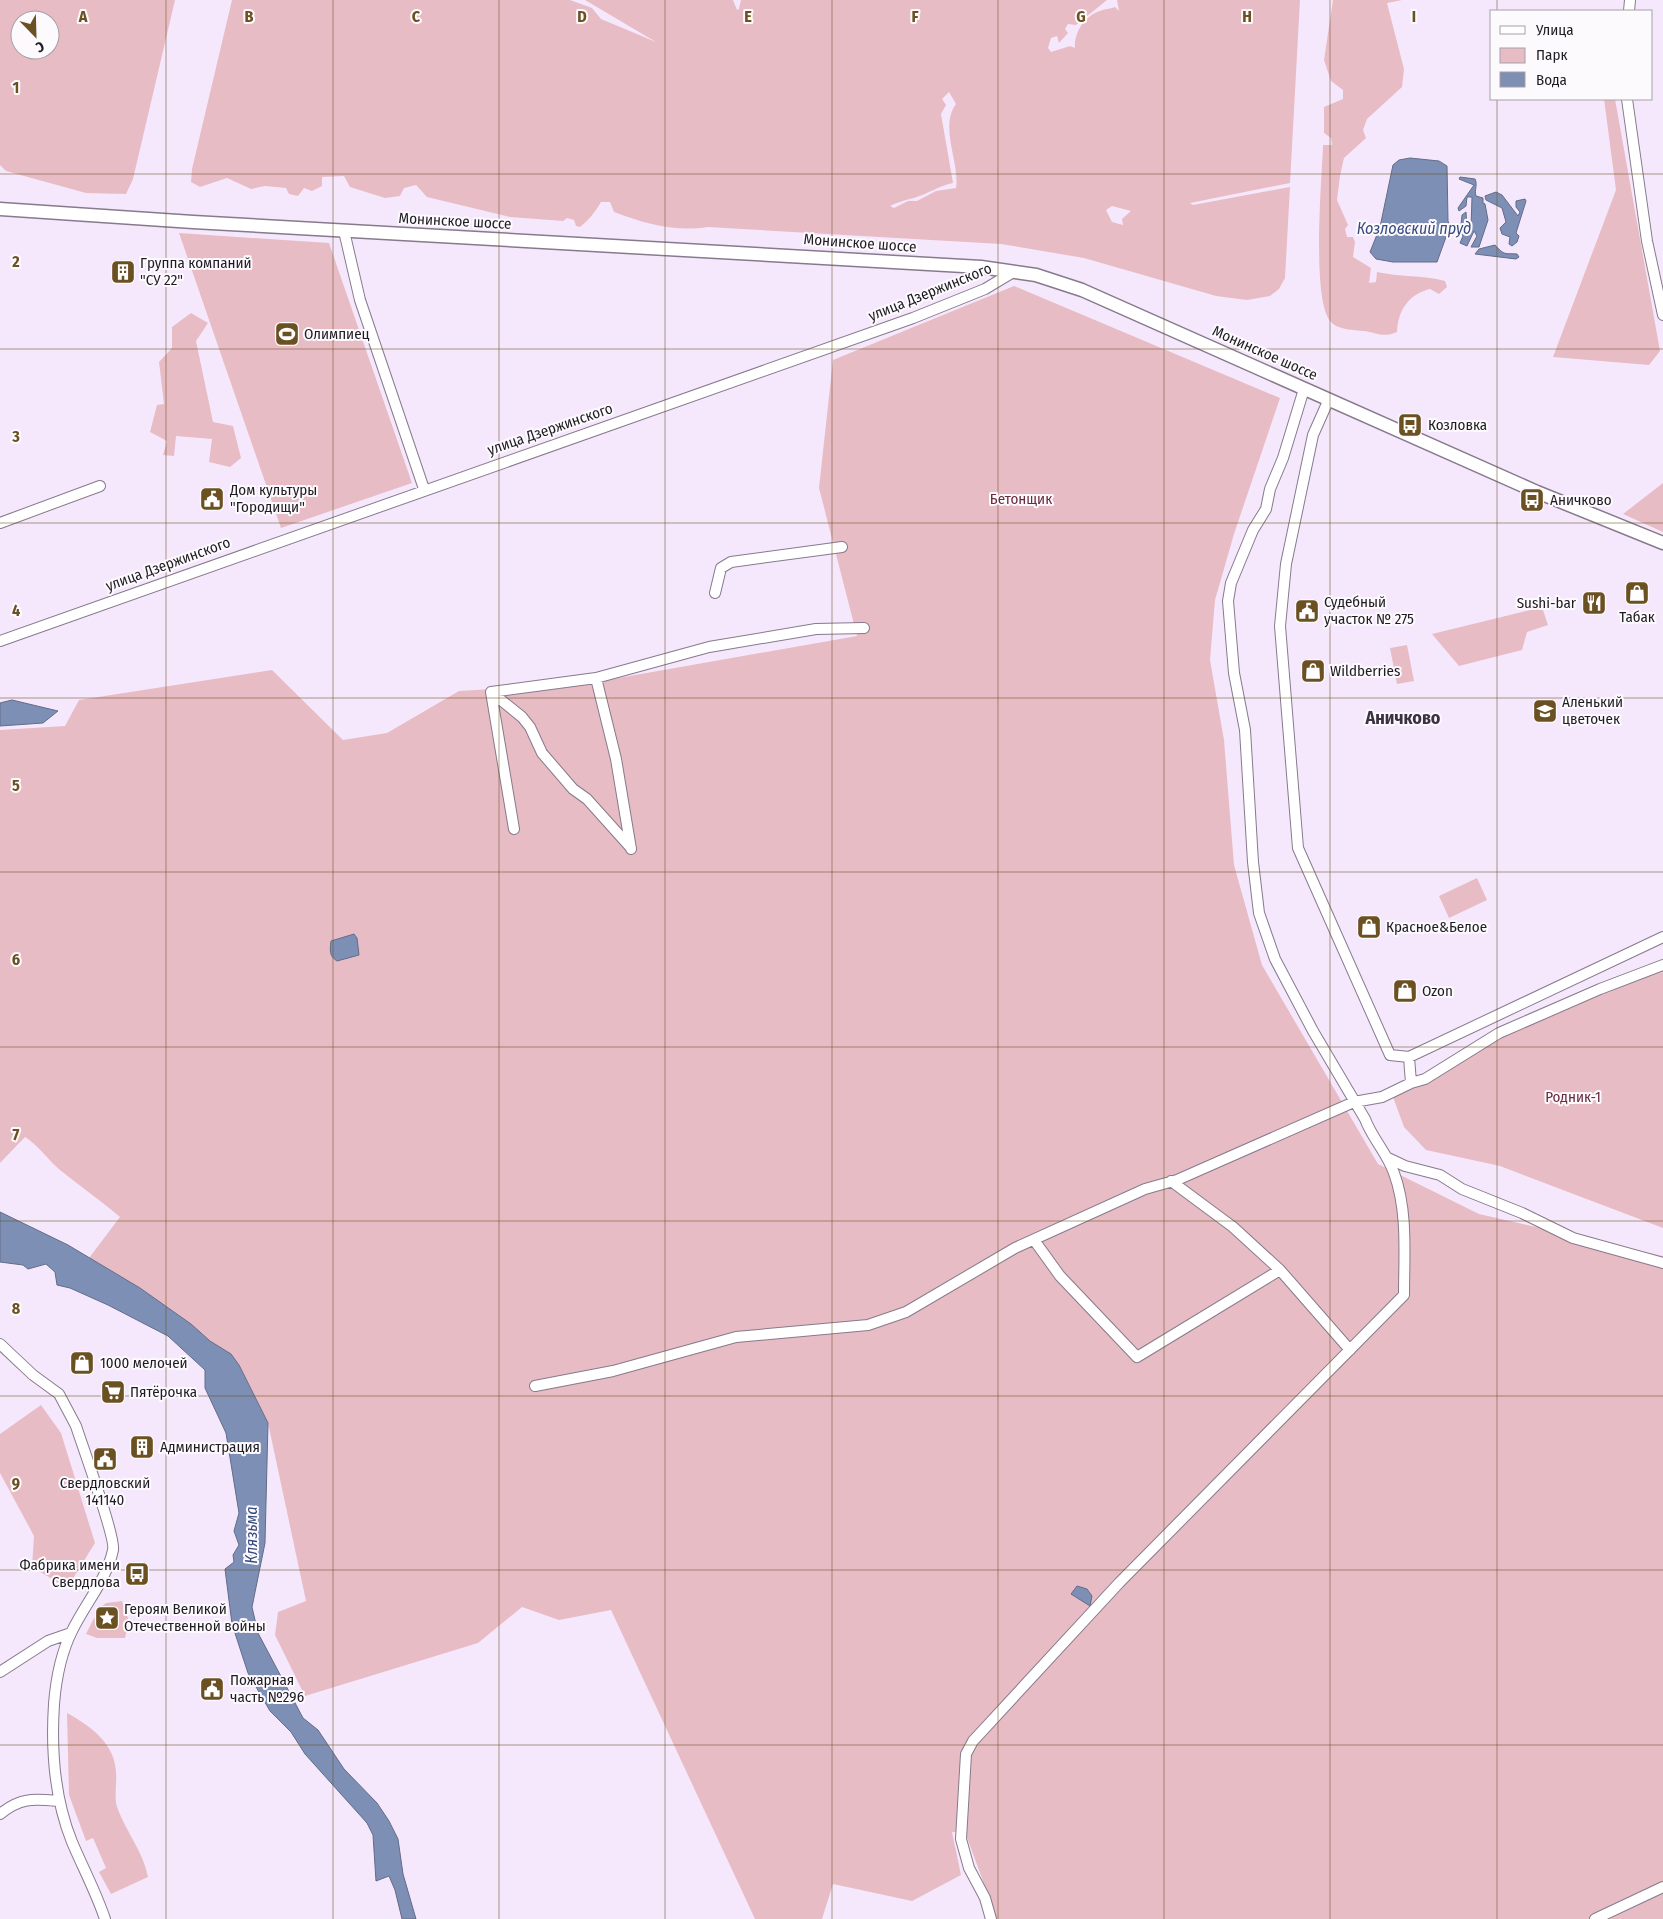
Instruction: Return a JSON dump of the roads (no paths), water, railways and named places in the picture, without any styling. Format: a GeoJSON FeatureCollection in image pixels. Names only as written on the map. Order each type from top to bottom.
{"type":"FeatureCollection","features":[{"type":"Feature","properties":{"kind":"main road","name":"Монинское шоссе"},"geometry":{"type":"LineString","coordinates":[[0,209],[344,231],[982,267],[1015,271],[1057,280],[1082,290],[1537,492],[1663,543]]}},
{"type":"Feature","properties":{"kind":"street"},"geometry":{"type":"LineString","coordinates":[[1627,100],[1647,241],[1663,315]]}},
{"type":"Feature","properties":{"kind":"street"},"geometry":{"type":"LineString","coordinates":[[344,231],[360,300],[424,489]]}},
{"type":"Feature","properties":{"kind":"street"},"geometry":{"type":"LineString","coordinates":[[971,294],[985,282],[986,276],[982,267]]}},
{"type":"Feature","properties":{"kind":"street","name":"улица Дзержинского"},"geometry":{"type":"LineString","coordinates":[[0,640],[913,318],[971,294],[1015,271]]}},
{"type":"Feature","properties":{"kind":"street"},"geometry":{"type":"LineString","coordinates":[[991,1919],[985,1898],[969,1868],[961,1839],[966,1754],[973,1741],[1119,1582],[1404,1295],[1403,1220],[1396,1181],[1388,1158],[1370,1131],[1313,1032],[1275,959],[1259,913],[1253,862],[1245,730],[1234,673],[1228,601],[1232,583],[1253,530],[1266,508],[1270,489],[1283,458],[1304,389]]}},
{"type":"Feature","properties":{"kind":"street"},"geometry":{"type":"LineString","coordinates":[[1329,399],[1313,435],[1286,564],[1280,626],[1298,848],[1390,1055],[1409,1057],[1663,937]]}},
{"type":"Feature","properties":{"kind":"street"},"geometry":{"type":"LineString","coordinates":[[0,523],[100,486]]}},
{"type":"Feature","properties":{"kind":"street"},"geometry":{"type":"LineString","coordinates":[[715,592],[721,568],[731,562],[842,547]]}},
{"type":"Feature","properties":{"kind":"street"},"geometry":{"type":"LineString","coordinates":[[491,692],[596,678],[709,647],[816,629],[864,628]]}},
{"type":"Feature","properties":{"kind":"street"},"geometry":{"type":"LineString","coordinates":[[491,692],[522,716],[530,727],[542,753],[573,789],[587,799],[631,849],[616,759],[596,678]]}},
{"type":"Feature","properties":{"kind":"street"},"geometry":{"type":"LineString","coordinates":[[491,692],[514,829]]}},
{"type":"Feature","properties":{"kind":"street"},"geometry":{"type":"LineString","coordinates":[[535,1386],[613,1371],[736,1337],[868,1325],[886,1320],[906,1312],[1015,1248],[1145,1189],[1171,1181],[1354,1102],[1382,1097],[1411,1083],[1425,1080],[1499,1033],[1600,989],[1663,965]]}},
{"type":"Feature","properties":{"kind":"street"},"geometry":{"type":"LineString","coordinates":[[1409,1057],[1411,1083]]}},
{"type":"Feature","properties":{"kind":"street"},"geometry":{"type":"LineString","coordinates":[[1388,1158],[1405,1166],[1440,1175],[1462,1189],[1522,1213],[1573,1238],[1663,1263]]}},
{"type":"Feature","properties":{"kind":"street"},"geometry":{"type":"LineString","coordinates":[[1171,1181],[1233,1227],[1280,1270],[1350,1350]]}},
{"type":"Feature","properties":{"kind":"street"},"geometry":{"type":"LineString","coordinates":[[1034,1240],[1060,1276],[1137,1357],[1280,1270]]}},
{"type":"Feature","properties":{"kind":"street"},"geometry":{"type":"LineString","coordinates":[[0,1344],[33,1375],[58,1394],[68,1410],[76,1426],[114,1548],[100,1583],[71,1633],[58,1670],[53,1735],[60,1801],[72,1843],[97,1894],[105,1919]]}},
{"type":"Feature","properties":{"kind":"street"},"geometry":{"type":"LineString","coordinates":[[0,1672],[48,1641],[71,1633]]}},
{"type":"Feature","properties":{"kind":"street"},"geometry":{"type":"LineString","coordinates":[[0,1814],[18,1801],[40,1798],[60,1801]]}},
{"type":"Feature","properties":{"kind":"street"},"geometry":{"type":"LineString","coordinates":[[1595,1919],[1663,1886]]}},
{"type":"Feature","properties":{"kind":"water","name":"Козловский пруд"},"geometry":{"type":"Polygon","coordinates":[[[1410,158],[1439,161],[1447,166],[1448,221],[1450,226],[1437,262],[1393,262],[1376,259],[1370,252],[1380,227],[1393,165],[1399,160],[1410,158]]]}},
{"type":"Feature","properties":{"kind":"water"},"geometry":{"type":"Polygon","coordinates":[[[1460,177],[1475,179],[1476,196],[1483,198],[1483,203],[1485,204],[1488,220],[1479,247],[1471,247],[1477,236],[1474,231],[1467,246],[1460,243],[1463,236],[1458,227],[1461,225],[1462,215],[1466,212],[1467,229],[1471,229],[1472,197],[1467,197],[1466,206],[1459,211],[1458,208],[1474,185],[1459,179],[1460,177]]]}},
{"type":"Feature","properties":{"kind":"water"},"geometry":{"type":"Polygon","coordinates":[[[1496,192],[1502,195],[1518,216],[1520,212],[1516,207],[1516,201],[1525,199],[1526,201],[1516,233],[1519,236],[1517,242],[1512,246],[1509,244],[1510,237],[1502,234],[1500,228],[1506,222],[1502,208],[1486,200],[1485,196],[1496,192]]]}},
{"type":"Feature","properties":{"kind":"water"},"geometry":{"type":"Polygon","coordinates":[[[1495,245],[1507,254],[1517,254],[1519,257],[1516,259],[1475,254],[1479,249],[1495,245]]]}},
{"type":"Feature","properties":{"kind":"water"},"geometry":{"type":"Polygon","coordinates":[[[12,700],[58,711],[43,723],[0,726],[0,703],[12,700]]]}},
{"type":"Feature","properties":{"kind":"water"},"geometry":{"type":"Polygon","coordinates":[[[354,934],[357,938],[359,955],[337,961],[334,959],[330,950],[331,941],[354,934]]]}},
{"type":"Feature","properties":{"kind":"water","name":"Клязьма"},"geometry":{"type":"Polygon","coordinates":[[[0,1212],[68,1245],[140,1288],[191,1324],[210,1341],[231,1354],[239,1365],[268,1423],[265,1543],[252,1607],[258,1633],[303,1718],[318,1730],[344,1769],[377,1803],[389,1821],[398,1839],[403,1874],[416,1919],[402,1919],[395,1890],[389,1876],[376,1881],[373,1835],[367,1823],[305,1754],[291,1732],[270,1711],[248,1673],[232,1624],[225,1569],[234,1562],[233,1555],[239,1545],[234,1531],[239,1513],[226,1433],[205,1388],[205,1370],[168,1336],[108,1305],[70,1288],[57,1285],[55,1272],[46,1264],[28,1269],[23,1265],[0,1262],[0,1212]]]}},
{"type":"Feature","properties":{"kind":"water"},"geometry":{"type":"Polygon","coordinates":[[[1077,1586],[1087,1589],[1092,1596],[1090,1606],[1071,1594],[1077,1586]]]}},
{"type":"Feature","properties":{"kind":"place","name":"Группа компаний \"СУ 22\""},"geometry":{"type":"Point","coordinates":[123,272]}},
{"type":"Feature","properties":{"kind":"place","name":"Олимпиец"},"geometry":{"type":"Point","coordinates":[287,334]}},
{"type":"Feature","properties":{"kind":"place","name":"Козловка"},"geometry":{"type":"Point","coordinates":[1410,425]}},
{"type":"Feature","properties":{"kind":"place","name":"Дом культуры \"Городищи\""},"geometry":{"type":"Point","coordinates":[212,499]}},
{"type":"Feature","properties":{"kind":"place","name":"Аничково"},"geometry":{"type":"Point","coordinates":[1532,500]}},
{"type":"Feature","properties":{"kind":"place","name":"Табак"},"geometry":{"type":"Point","coordinates":[1637,593]}},
{"type":"Feature","properties":{"kind":"place","name":"Sushi-bar"},"geometry":{"type":"Point","coordinates":[1594,603]}},
{"type":"Feature","properties":{"kind":"place","name":"Судебный участок № 275"},"geometry":{"type":"Point","coordinates":[1307,611]}},
{"type":"Feature","properties":{"kind":"place","name":"Wildberries"},"geometry":{"type":"Point","coordinates":[1313,671]}},
{"type":"Feature","properties":{"kind":"place","name":"Аленький цветочек"},"geometry":{"type":"Point","coordinates":[1545,711]}},
{"type":"Feature","properties":{"kind":"place","name":"Красное&Белое"},"geometry":{"type":"Point","coordinates":[1369,927]}},
{"type":"Feature","properties":{"kind":"place","name":"Ozon"},"geometry":{"type":"Point","coordinates":[1405,991]}},
{"type":"Feature","properties":{"kind":"place","name":"1000 мелочей"},"geometry":{"type":"Point","coordinates":[82,1363]}},
{"type":"Feature","properties":{"kind":"place","name":"Пятёрочка"},"geometry":{"type":"Point","coordinates":[113,1392]}},
{"type":"Feature","properties":{"kind":"place","name":"Администрация"},"geometry":{"type":"Point","coordinates":[142,1447]}},
{"type":"Feature","properties":{"kind":"place","name":"Свердловский 141140"},"geometry":{"type":"Point","coordinates":[105,1459]}},
{"type":"Feature","properties":{"kind":"place","name":"Фабрика имени Свердлова"},"geometry":{"type":"Point","coordinates":[137,1574]}},
{"type":"Feature","properties":{"kind":"place","name":"Героям Великой Отечественной войны"},"geometry":{"type":"Point","coordinates":[107,1618]}},
{"type":"Feature","properties":{"kind":"place","name":"Пожарная часть №296"},"geometry":{"type":"Point","coordinates":[212,1689]}},
{"type":"Feature","properties":{"kind":"district","name":"Аничково"},"geometry":{"type":"Point","coordinates":[1403,718]}},
{"type":"Feature","properties":{"kind":"park label","name":"Бетонщик"},"geometry":{"type":"Point","coordinates":[1021,499]}},
{"type":"Feature","properties":{"kind":"park label","name":"Родник-1"},"geometry":{"type":"Point","coordinates":[1573,1097]}}]}
